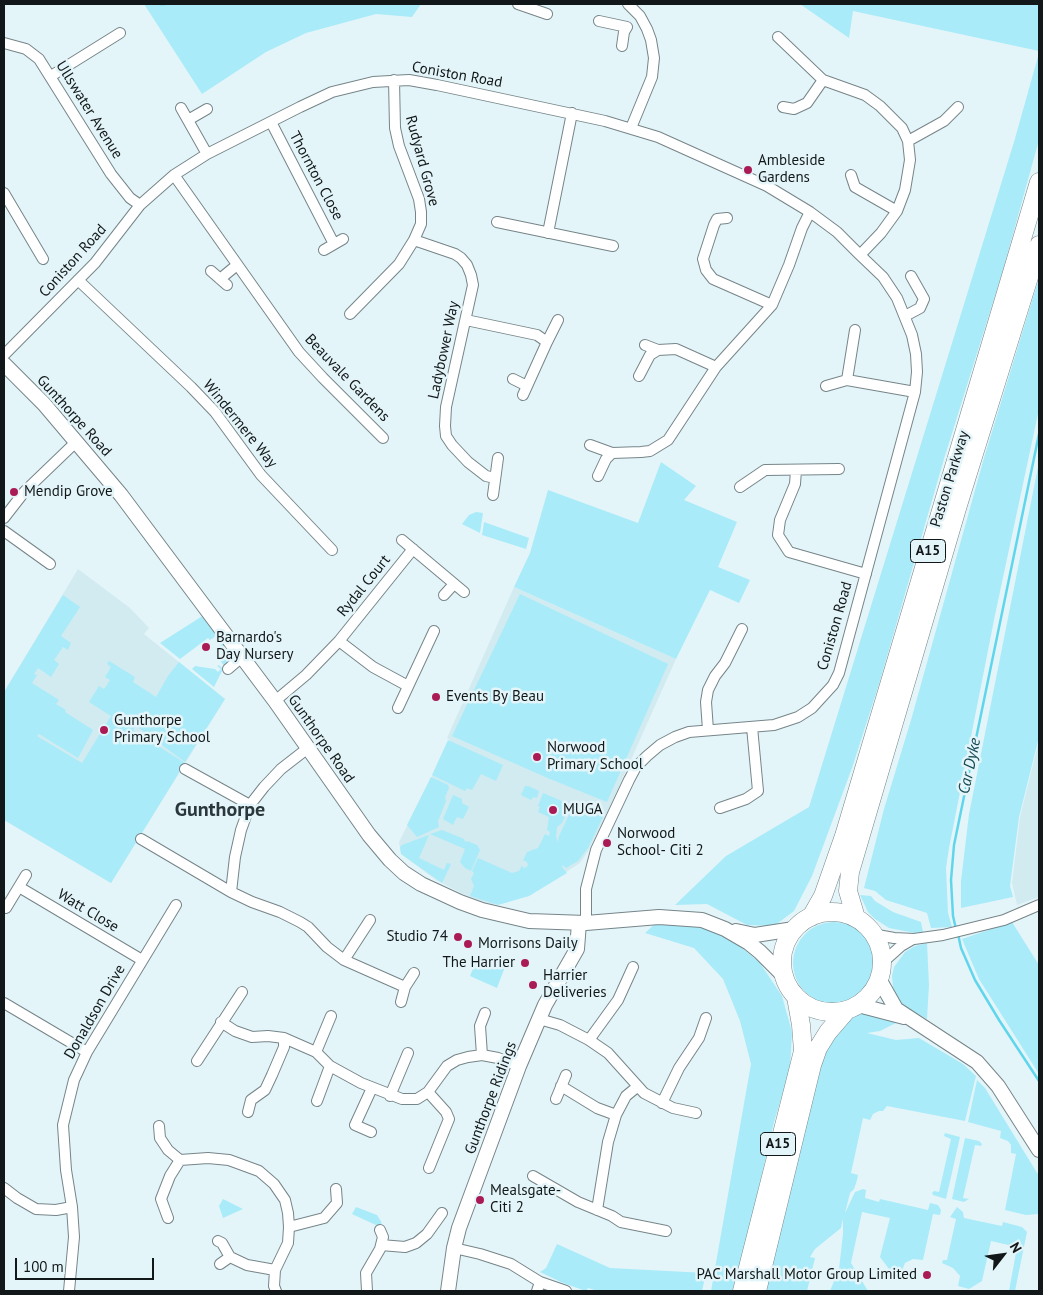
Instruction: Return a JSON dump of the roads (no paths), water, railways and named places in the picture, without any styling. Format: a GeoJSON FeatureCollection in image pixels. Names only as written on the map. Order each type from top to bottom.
{"type":"FeatureCollection","features":[{"type":"Feature","properties":{"kind":"highway","name":"Paston Parkway"},"geometry":{"type":"LineString","coordinates":[[811,917],[823,896],[844,836],[1039,182]]}},
{"type":"Feature","properties":{"kind":"highway","name":"Paston Parkway"},"geometry":{"type":"LineString","coordinates":[[856,918],[848,891],[850,872],[958,505],[1039,244]]}},
{"type":"Feature","properties":{"kind":"highway"},"geometry":{"type":"LineString","coordinates":[[829,912],[856,918],[872,934],[880,951],[880,971],[870,994],[852,1008],[839,1012],[823,1012],[808,1006],[796,997],[788,987],[784,976],[783,951],[794,929],[811,917],[829,912]]}},
{"type":"Feature","properties":{"kind":"highway","name":"A15"},"geometry":{"type":"LineString","coordinates":[[742,1291],[802,1051],[801,1025],[796,997]]}},
{"type":"Feature","properties":{"kind":"highway","name":"A15"},"geometry":{"type":"LineString","coordinates":[[757,1291],[812,1065],[818,1048],[828,1032],[852,1008]]}},
{"type":"Feature","properties":{"kind":"street"},"geometry":{"type":"LineString","coordinates":[[518,4],[538,6],[547,14]]}},
{"type":"Feature","properties":{"kind":"street"},"geometry":{"type":"LineString","coordinates":[[628,4],[640,16],[652,40],[654,58],[652,77],[631,128]]}},
{"type":"Feature","properties":{"kind":"street"},"geometry":{"type":"LineString","coordinates":[[622,46],[627,27],[640,16]]}},
{"type":"Feature","properties":{"kind":"street"},"geometry":{"type":"LineString","coordinates":[[599,21],[627,27]]}},
{"type":"Feature","properties":{"kind":"street"},"geometry":{"type":"LineString","coordinates":[[51,76],[106,48],[120,33]]}},
{"type":"Feature","properties":{"kind":"street"},"geometry":{"type":"LineString","coordinates":[[778,37],[823,80],[866,96],[880,106],[902,128],[908,141],[910,160],[905,190],[897,211],[881,233],[860,255]]}},
{"type":"Feature","properties":{"kind":"street","name":"Ullswater Avenue"},"geometry":{"type":"LineString","coordinates":[[4,43],[26,49],[39,59],[110,174],[130,198],[140,205]]}},
{"type":"Feature","properties":{"kind":"street","name":"Rudyard Grove"},"geometry":{"type":"LineString","coordinates":[[350,314],[399,264],[414,240],[421,224],[421,212],[416,191],[399,146],[395,128],[394,80]]}},
{"type":"Feature","properties":{"kind":"street","name":"Coniston Road"},"geometry":{"type":"LineString","coordinates":[[4,355],[78,280],[140,205],[174,175],[207,154],[332,92],[373,82],[409,80],[438,85],[572,113],[631,128],[680,147],[767,186],[810,212],[837,232],[883,278],[896,298],[905,316],[916,354],[917,372],[915,392],[839,673],[833,685],[812,708],[798,717],[774,725],[689,732],[660,745],[636,767],[596,850],[586,889],[583,923]]}},
{"type":"Feature","properties":{"kind":"street"},"geometry":{"type":"LineString","coordinates":[[783,107],[794,109],[807,103],[823,80]]}},
{"type":"Feature","properties":{"kind":"street"},"geometry":{"type":"LineString","coordinates":[[908,141],[944,121],[958,107]]}},
{"type":"Feature","properties":{"kind":"street"},"geometry":{"type":"LineString","coordinates":[[181,108],[207,154]]}},
{"type":"Feature","properties":{"kind":"street"},"geometry":{"type":"LineString","coordinates":[[188,120],[207,109]]}},
{"type":"Feature","properties":{"kind":"street"},"geometry":{"type":"LineString","coordinates":[[548,233],[572,113]]}},
{"type":"Feature","properties":{"kind":"street","name":"Thornton Close"},"geometry":{"type":"LineString","coordinates":[[271,122],[339,241],[324,250]]}},
{"type":"Feature","properties":{"kind":"street","name":"Beauvale Gardens"},"geometry":{"type":"LineString","coordinates":[[174,175],[299,352],[322,378],[384,438]]}},
{"type":"Feature","properties":{"kind":"street"},"geometry":{"type":"LineString","coordinates":[[851,175],[854,187],[897,211]]}},
{"type":"Feature","properties":{"kind":"street"},"geometry":{"type":"LineString","coordinates":[[4,193],[43,259]]}},
{"type":"Feature","properties":{"kind":"street"},"geometry":{"type":"LineString","coordinates":[[590,445],[612,452],[650,451],[668,440],[716,367],[772,306],[810,212]]}},
{"type":"Feature","properties":{"kind":"street"},"geometry":{"type":"LineString","coordinates":[[727,218],[717,219],[714,225],[703,259],[706,270],[713,279],[772,306]]}},
{"type":"Feature","properties":{"kind":"street"},"geometry":{"type":"LineString","coordinates":[[497,222],[613,246]]}},
{"type":"Feature","properties":{"kind":"street","name":"Ladybower Way"},"geometry":{"type":"LineString","coordinates":[[414,240],[455,254],[467,265],[471,275],[473,284],[446,407],[446,436],[452,445],[478,471],[486,476],[495,478]]}},
{"type":"Feature","properties":{"kind":"street"},"geometry":{"type":"LineString","coordinates":[[211,271],[223,282],[237,265]]}},
{"type":"Feature","properties":{"kind":"street"},"geometry":{"type":"LineString","coordinates":[[905,316],[920,308],[924,300],[911,276]]}},
{"type":"Feature","properties":{"kind":"street","name":"Windermere Way"},"geometry":{"type":"LineString","coordinates":[[78,280],[215,412],[261,475],[332,550]]}},
{"type":"Feature","properties":{"kind":"street"},"geometry":{"type":"LineString","coordinates":[[466,320],[537,335],[546,342]]}},
{"type":"Feature","properties":{"kind":"street"},"geometry":{"type":"LineString","coordinates":[[513,379],[525,391],[546,342],[558,320]]}},
{"type":"Feature","properties":{"kind":"street"},"geometry":{"type":"LineString","coordinates":[[847,380],[855,330]]}},
{"type":"Feature","properties":{"kind":"street"},"geometry":{"type":"LineString","coordinates":[[645,345],[658,350]]}},
{"type":"Feature","properties":{"kind":"street"},"geometry":{"type":"LineString","coordinates":[[639,376],[650,355],[658,350],[665,349],[676,349],[716,367]]}},
{"type":"Feature","properties":{"kind":"street","name":"Gunthorpe Road"},"geometry":{"type":"LineString","coordinates":[[4,364],[44,404],[77,441],[163,550],[275,700],[369,835],[390,860],[421,884],[460,902],[510,918],[529,921],[583,923],[659,916],[702,920],[725,929],[755,934],[794,929]]}},
{"type":"Feature","properties":{"kind":"street"},"geometry":{"type":"LineString","coordinates":[[826,386],[847,380],[915,392]]}},
{"type":"Feature","properties":{"kind":"street"},"geometry":{"type":"LineString","coordinates":[[4,518],[25,491],[77,441]]}},
{"type":"Feature","properties":{"kind":"street"},"geometry":{"type":"LineString","coordinates":[[598,476],[606,459],[612,452]]}},
{"type":"Feature","properties":{"kind":"street"},"geometry":{"type":"LineString","coordinates":[[493,495],[498,458]]}},
{"type":"Feature","properties":{"kind":"street"},"geometry":{"type":"LineString","coordinates":[[740,487],[765,470],[818,468],[839,470]]}},
{"type":"Feature","properties":{"kind":"street"},"geometry":{"type":"LineString","coordinates":[[796,470],[795,484],[780,520],[778,535],[789,552],[866,574]]}},
{"type":"Feature","properties":{"kind":"street"},"geometry":{"type":"LineString","coordinates":[[4,531],[50,564]]}},
{"type":"Feature","properties":{"kind":"street","name":"Rydal Court"},"geometry":{"type":"LineString","coordinates":[[402,540],[464,592]]}},
{"type":"Feature","properties":{"kind":"street","name":"Rydal Court"},"geometry":{"type":"LineString","coordinates":[[275,700],[306,675],[339,641],[412,549]]}},
{"type":"Feature","properties":{"kind":"street"},"geometry":{"type":"LineString","coordinates":[[444,595],[454,584]]}},
{"type":"Feature","properties":{"kind":"street"},"geometry":{"type":"LineString","coordinates":[[708,730],[706,702],[708,690],[715,676],[725,663],[742,629]]}},
{"type":"Feature","properties":{"kind":"street"},"geometry":{"type":"LineString","coordinates":[[398,708],[434,631]]}},
{"type":"Feature","properties":{"kind":"street","name":"Rydal Court"},"geometry":{"type":"LineString","coordinates":[[339,641],[373,667],[408,686]]}},
{"type":"Feature","properties":{"kind":"street"},"geometry":{"type":"LineString","coordinates":[[228,669],[242,656]]}},
{"type":"Feature","properties":{"kind":"street"},"geometry":{"type":"LineString","coordinates":[[720,808],[746,799],[758,791],[752,727]]}},
{"type":"Feature","properties":{"kind":"street"},"geometry":{"type":"LineString","coordinates":[[231,892],[240,830],[250,805],[281,769],[308,748]]}},
{"type":"Feature","properties":{"kind":"street"},"geometry":{"type":"LineString","coordinates":[[185,769],[250,805]]}},
{"type":"Feature","properties":{"kind":"street"},"geometry":{"type":"LineString","coordinates":[[141,839],[231,892],[280,912],[308,927],[327,947],[344,960],[405,987]]}},
{"type":"Feature","properties":{"kind":"street"},"geometry":{"type":"LineString","coordinates":[[6,908],[26,876]]}},
{"type":"Feature","properties":{"kind":"street","name":"Watt Close"},"geometry":{"type":"LineString","coordinates":[[19,888],[142,960]]}},
{"type":"Feature","properties":{"kind":"street"},"geometry":{"type":"LineString","coordinates":[[872,934],[914,939],[943,935],[1004,920],[1039,904]]}},
{"type":"Feature","properties":{"kind":"street","name":"Donaldson Drive"},"geometry":{"type":"LineString","coordinates":[[69,1291],[74,1237],[66,1170],[64,1126],[74,1080],[87,1052],[176,905]]}},
{"type":"Feature","properties":{"kind":"street"},"geometry":{"type":"LineString","coordinates":[[344,960],[370,920]]}},
{"type":"Feature","properties":{"kind":"street","name":"Gunthorpe Ridings"},"geometry":{"type":"LineString","coordinates":[[448,1291],[459,1228],[519,1066],[545,1005],[577,949],[583,923]]}},
{"type":"Feature","properties":{"kind":"street","name":"Gunthorpe Road"},"geometry":{"type":"LineString","coordinates":[[725,929],[760,952],[784,976]]}},
{"type":"Feature","properties":{"kind":"street"},"geometry":{"type":"LineString","coordinates":[[914,939],[901,946],[880,971],[896,1008],[909,1019],[977,1062],[998,1086],[1039,1150]]}},
{"type":"Feature","properties":{"kind":"street"},"geometry":{"type":"LineString","coordinates":[[589,1040],[618,1000],[633,967]]}},
{"type":"Feature","properties":{"kind":"street"},"geometry":{"type":"LineString","coordinates":[[402,1002],[405,987],[414,973]]}},
{"type":"Feature","properties":{"kind":"street"},"geometry":{"type":"LineString","coordinates":[[197,1061],[242,992]]}},
{"type":"Feature","properties":{"kind":"street"},"geometry":{"type":"LineString","coordinates":[[4,1002],[87,1052]]}},
{"type":"Feature","properties":{"kind":"street"},"geometry":{"type":"LineString","coordinates":[[852,1008],[890,1012],[909,1019]]}},
{"type":"Feature","properties":{"kind":"street"},"geometry":{"type":"LineString","coordinates":[[482,1054],[480,1026],[485,1013]]}},
{"type":"Feature","properties":{"kind":"street"},"geometry":{"type":"LineString","coordinates":[[316,1052],[331,1016]]}},
{"type":"Feature","properties":{"kind":"street"},"geometry":{"type":"LineString","coordinates":[[662,1103],[679,1068],[699,1038],[706,1018]]}},
{"type":"Feature","properties":{"kind":"street"},"geometry":{"type":"LineString","coordinates":[[539,1019],[560,1025],[589,1040],[608,1053],[644,1093],[662,1103],[696,1114]]}},
{"type":"Feature","properties":{"kind":"street"},"geometry":{"type":"LineString","coordinates":[[222,1022],[235,1031],[252,1037],[284,1038],[316,1052],[330,1066],[372,1088],[402,1099],[417,1099],[428,1092],[447,1066],[457,1060],[482,1054],[519,1066]]}},
{"type":"Feature","properties":{"kind":"street"},"geometry":{"type":"LineString","coordinates":[[248,1112],[251,1100],[265,1090],[284,1047],[284,1038]]}},
{"type":"Feature","properties":{"kind":"street"},"geometry":{"type":"LineString","coordinates":[[390,1096],[408,1053]]}},
{"type":"Feature","properties":{"kind":"street"},"geometry":{"type":"LineString","coordinates":[[317,1101],[330,1066]]}},
{"type":"Feature","properties":{"kind":"street"},"geometry":{"type":"LineString","coordinates":[[556,1099],[566,1075]]}},
{"type":"Feature","properties":{"kind":"street"},"geometry":{"type":"LineString","coordinates":[[561,1086],[597,1108],[616,1115]]}},
{"type":"Feature","properties":{"kind":"street"},"geometry":{"type":"LineString","coordinates":[[597,1210],[608,1142],[616,1115],[626,1096],[637,1087]]}},
{"type":"Feature","properties":{"kind":"street"},"geometry":{"type":"LineString","coordinates":[[371,1132],[355,1125],[372,1088]]}},
{"type":"Feature","properties":{"kind":"street"},"geometry":{"type":"LineString","coordinates":[[428,1092],[446,1112],[449,1119],[429,1168]]}},
{"type":"Feature","properties":{"kind":"street"},"geometry":{"type":"LineString","coordinates":[[159,1126],[160,1138],[168,1150],[180,1160],[222,1159],[259,1171],[274,1184],[285,1200],[289,1227],[288,1243],[276,1270],[274,1286],[276,1291]]}},
{"type":"Feature","properties":{"kind":"street"},"geometry":{"type":"LineString","coordinates":[[168,1218],[161,1199],[170,1176],[180,1160]]}},
{"type":"Feature","properties":{"kind":"street"},"geometry":{"type":"LineString","coordinates":[[534,1176],[578,1202],[629,1225],[666,1231]]}},
{"type":"Feature","properties":{"kind":"street"},"geometry":{"type":"LineString","coordinates":[[4,1188],[16,1198],[36,1209],[56,1210],[72,1208]]}},
{"type":"Feature","properties":{"kind":"street"},"geometry":{"type":"LineString","coordinates":[[289,1227],[324,1218],[337,1203],[336,1189]]}},
{"type":"Feature","properties":{"kind":"street"},"geometry":{"type":"LineString","coordinates":[[381,1245],[405,1247],[416,1243],[427,1234],[442,1213]]}},
{"type":"Feature","properties":{"kind":"street"},"geometry":{"type":"LineString","coordinates":[[367,1291],[366,1273],[381,1245],[382,1237],[380,1230]]}},
{"type":"Feature","properties":{"kind":"street"},"geometry":{"type":"LineString","coordinates":[[218,1241],[222,1243],[230,1257],[247,1265],[276,1270]]}},
{"type":"Feature","properties":{"kind":"street"},"geometry":{"type":"LineString","coordinates":[[454,1248],[511,1264],[538,1287],[566,1291]]}},
{"type":"Feature","properties":{"kind":"street"},"geometry":{"type":"LineString","coordinates":[[220,1264],[230,1257]]}},
{"type":"Feature","properties":{"kind":"waterway"},"geometry":{"type":"LineString","coordinates":[[160,4],[165,4]]}},
{"type":"Feature","properties":{"kind":"waterway","name":"Car Dyke"},"geometry":{"type":"LineString","coordinates":[[956,929],[953,916],[951,880],[954,845],[1039,434]]}},
{"type":"Feature","properties":{"kind":"waterway","name":"Car Dyke"},"geometry":{"type":"LineString","coordinates":[[958,934],[961,948],[975,980],[1039,1081]]}},
{"type":"Feature","properties":{"kind":"place","name":"Ambleside Gardens"},"geometry":{"type":"Point","coordinates":[748,170]}},
{"type":"Feature","properties":{"kind":"place","name":"Mendip Grove"},"geometry":{"type":"Point","coordinates":[14,492]}},
{"type":"Feature","properties":{"kind":"place","name":"Barnardo's Day Nursery"},"geometry":{"type":"Point","coordinates":[206,647]}},
{"type":"Feature","properties":{"kind":"place","name":"Events By Beau"},"geometry":{"type":"Point","coordinates":[436,697]}},
{"type":"Feature","properties":{"kind":"place","name":"Gunthorpe Primary School"},"geometry":{"type":"Point","coordinates":[104,730]}},
{"type":"Feature","properties":{"kind":"place","name":"Norwood Primary School"},"geometry":{"type":"Point","coordinates":[537,757]}},
{"type":"Feature","properties":{"kind":"place","name":"MUGA"},"geometry":{"type":"Point","coordinates":[553,810]}},
{"type":"Feature","properties":{"kind":"place","name":"Norwood School- Citi 2"},"geometry":{"type":"Point","coordinates":[607,843]}},
{"type":"Feature","properties":{"kind":"place","name":"Studio 74"},"geometry":{"type":"Point","coordinates":[458,937]}},
{"type":"Feature","properties":{"kind":"place","name":"Morrisons Daily"},"geometry":{"type":"Point","coordinates":[468,944]}},
{"type":"Feature","properties":{"kind":"place","name":"The Harrier"},"geometry":{"type":"Point","coordinates":[525,963]}},
{"type":"Feature","properties":{"kind":"place","name":"Harrier Deliveries"},"geometry":{"type":"Point","coordinates":[533,985]}},
{"type":"Feature","properties":{"kind":"place","name":"Mealsgate- Citi 2"},"geometry":{"type":"Point","coordinates":[480,1200]}},
{"type":"Feature","properties":{"kind":"place","name":"PAC Marshall Motor Group Limited"},"geometry":{"type":"Point","coordinates":[927,1275]}},
{"type":"Feature","properties":{"kind":"district","name":"Gunthorpe"},"geometry":{"type":"Point","coordinates":[220,810]}}]}
